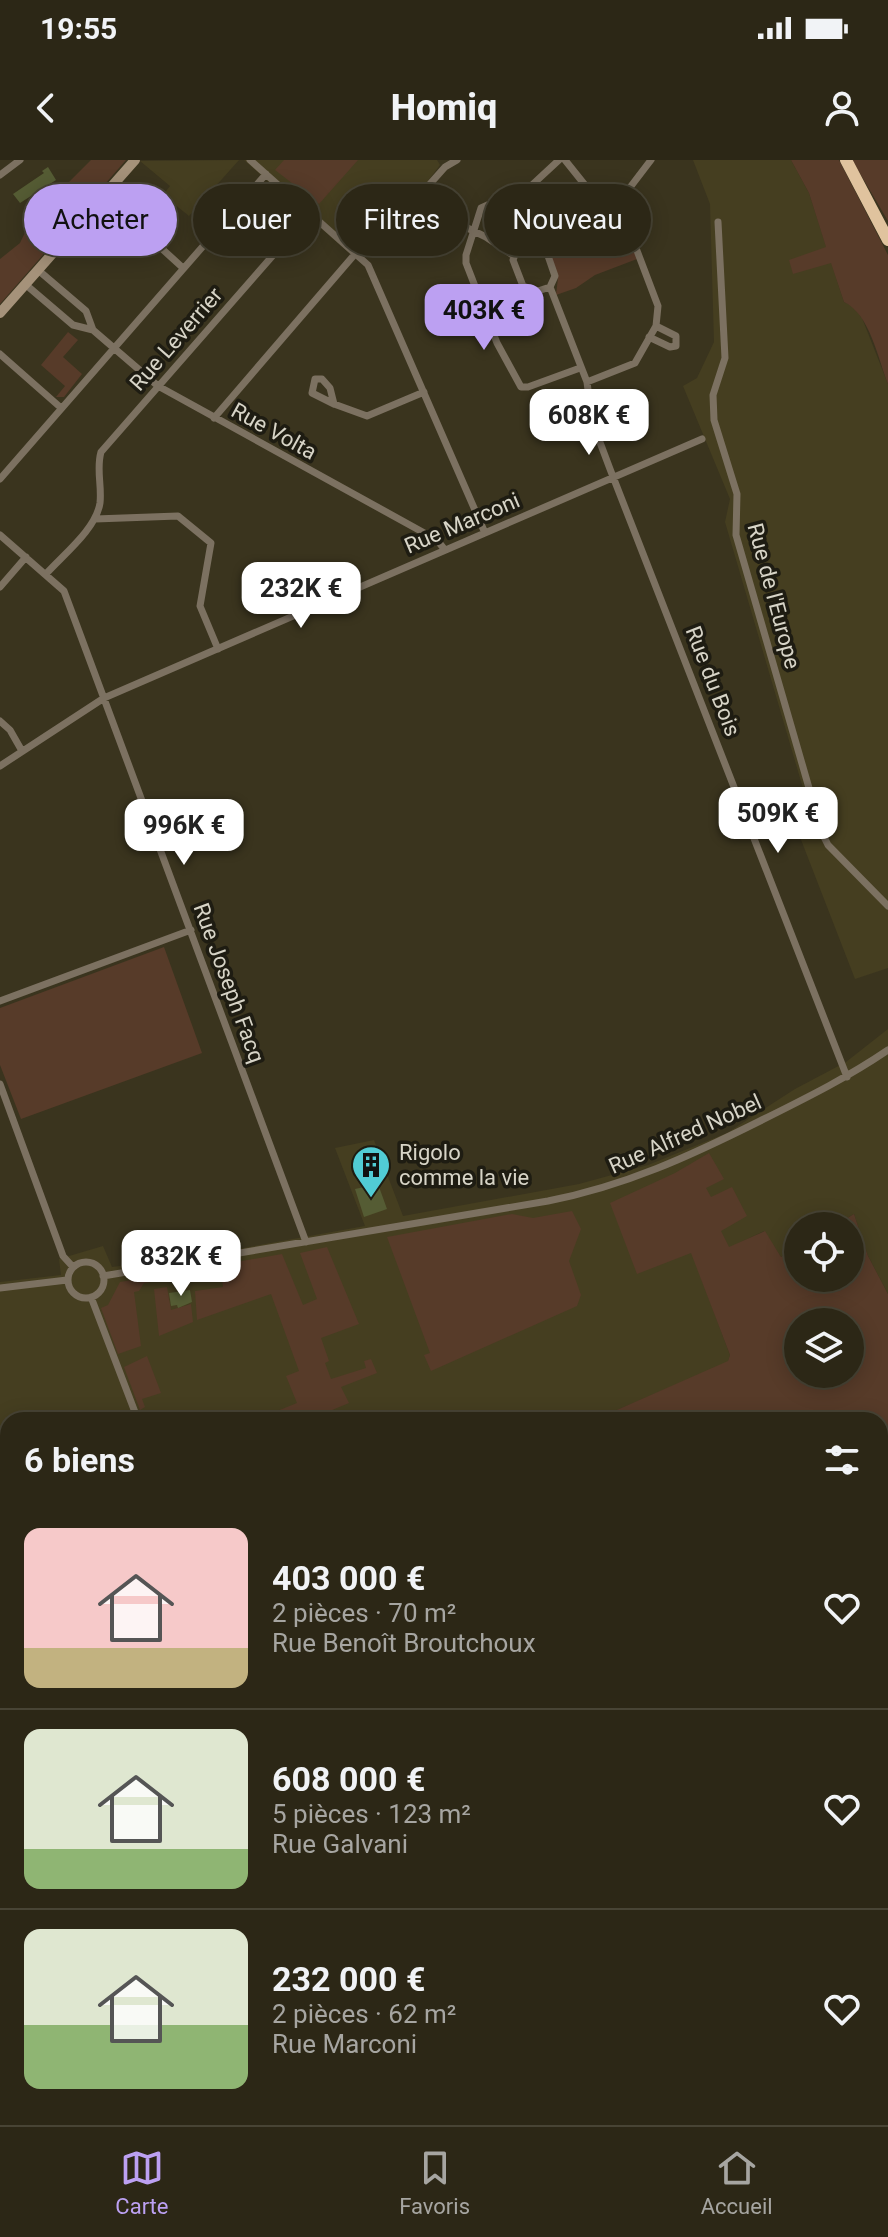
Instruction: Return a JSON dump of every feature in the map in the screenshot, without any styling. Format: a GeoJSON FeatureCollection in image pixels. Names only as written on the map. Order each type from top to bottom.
{"type":"FeatureCollection","features":[{"type":"Feature","properties":{"kind":"highway"},"geometry":{"type":"LineString","coordinates":[[846,160],[888,240]]}},
{"type":"Feature","properties":{"kind":"street"},"geometry":{"type":"LineString","coordinates":[[0,175],[20,160]]}},
{"type":"Feature","properties":{"kind":"street"},"geometry":{"type":"LineString","coordinates":[[0,313],[135,160]]}},
{"type":"Feature","properties":{"kind":"street"},"geometry":{"type":"LineString","coordinates":[[250,160],[277,184]]}},
{"type":"Feature","properties":{"kind":"street"},"geometry":{"type":"LineString","coordinates":[[430,184],[445,167],[457,160]]}},
{"type":"Feature","properties":{"kind":"street"},"geometry":{"type":"LineString","coordinates":[[633,184],[651,160]]}},
{"type":"Feature","properties":{"kind":"street"},"geometry":{"type":"LineString","coordinates":[[580,368],[521,387],[497,343],[466,263],[466,255],[481,208],[532,185],[565,161],[584,184]]}},
{"type":"Feature","properties":{"kind":"street"},"geometry":{"type":"LineString","coordinates":[[0,479],[266,174]]}},
{"type":"Feature","properties":{"kind":"street"},"geometry":{"type":"LineString","coordinates":[[320,222],[336,236]]}},
{"type":"Feature","properties":{"kind":"street","name":"Rue de l'Europe"},"geometry":{"type":"LineString","coordinates":[[718,222],[725,358],[713,395],[714,420],[737,494],[736,535],[822,833],[828,845],[888,906]]}},
{"type":"Feature","properties":{"kind":"street"},"geometry":{"type":"LineString","coordinates":[[468,228],[484,237]]}},
{"type":"Feature","properties":{"kind":"street"},"geometry":{"type":"LineString","coordinates":[[170,256],[183,268]]}},
{"type":"Feature","properties":{"kind":"street","name":"Rue Leverrier"},"geometry":{"type":"LineString","coordinates":[[95,519],[100,501],[98,463],[101,452],[272,256]]}},
{"type":"Feature","properties":{"kind":"street"},"geometry":{"type":"LineString","coordinates":[[214,418],[352,256]]}},
{"type":"Feature","properties":{"kind":"street"},"geometry":{"type":"LineString","coordinates":[[358,256],[368,265],[485,533]]}},
{"type":"Feature","properties":{"kind":"street"},"geometry":{"type":"LineString","coordinates":[[514,256],[523,286],[538,291],[550,287],[555,276],[548,256]]}},
{"type":"Feature","properties":{"kind":"street"},"geometry":{"type":"LineString","coordinates":[[587,382],[635,363],[656,326],[658,306],[639,256]]}},
{"type":"Feature","properties":{"kind":"street","name":"Rue Volta"},"geometry":{"type":"LineString","coordinates":[[38,270],[86,311],[93,330]]}},
{"type":"Feature","properties":{"kind":"street","name":"Rue Volta"},"geometry":{"type":"LineString","coordinates":[[25,284],[73,325],[93,330],[158,386],[437,540],[445,550]]}},
{"type":"Feature","properties":{"kind":"street","name":"Rue du Bois"},"geometry":{"type":"LineString","coordinates":[[550,287],[587,382],[592,421],[847,1077]]}},
{"type":"Feature","properties":{"kind":"street"},"geometry":{"type":"LineString","coordinates":[[649,337],[670,347],[676,346],[676,336],[656,326]]}},
{"type":"Feature","properties":{"kind":"street"},"geometry":{"type":"LineString","coordinates":[[0,354],[60,407]]}},
{"type":"Feature","properties":{"kind":"street"},"geometry":{"type":"LineString","coordinates":[[334,404],[367,416],[424,392]]}},
{"type":"Feature","properties":{"kind":"street","name":"Rue Marconi"},"geometry":{"type":"LineString","coordinates":[[0,766],[104,698],[702,439]]}},
{"type":"Feature","properties":{"kind":"street"},"geometry":{"type":"LineString","coordinates":[[46,574],[95,519],[178,516],[211,543],[200,606],[218,649]]}},
{"type":"Feature","properties":{"kind":"street","name":"Rue Joseph Facq"},"geometry":{"type":"LineString","coordinates":[[0,535],[64,591],[306,1242]]}},
{"type":"Feature","properties":{"kind":"street"},"geometry":{"type":"LineString","coordinates":[[0,587],[26,557]]}},
{"type":"Feature","properties":{"kind":"street"},"geometry":{"type":"LineString","coordinates":[[0,721],[10,730],[22,751]]}},
{"type":"Feature","properties":{"kind":"street"},"geometry":{"type":"LineString","coordinates":[[0,1001],[191,930]]}},
{"type":"Feature","properties":{"kind":"street","name":"Rue Alfred Nobel"},"geometry":{"type":"LineString","coordinates":[[103,1276],[589,1193],[628,1182],[706,1149],[847,1077],[888,1050]]}},
{"type":"Feature","properties":{"kind":"street"},"geometry":{"type":"LineString","coordinates":[[0,1084],[63,1256],[73,1267]]}},
{"type":"Feature","properties":{"kind":"street"},"geometry":{"type":"LineString","coordinates":[[88,1263],[98,1267],[103,1276],[100,1291],[85,1298],[72,1293],[67,1280],[73,1267],[88,1263]]}},
{"type":"Feature","properties":{"kind":"street"},"geometry":{"type":"LineString","coordinates":[[0,1288],[67,1280]]}},
{"type":"Feature","properties":{"kind":"street"},"geometry":{"type":"LineString","coordinates":[[91,1297],[135,1412]]}},
{"type":"Feature","properties":{"kind":"shaded area"},"geometry":{"type":"Polygon","coordinates":[[[91,160],[126,160],[105,184],[67,184],[91,160]]]}},
{"type":"Feature","properties":{"kind":"shaded area"},"geometry":{"type":"Polygon","coordinates":[[[239,160],[218,184],[193,184],[193,212],[189,216],[177,206],[177,184],[168,184],[140,161],[239,160]]]}},
{"type":"Feature","properties":{"kind":"shaded area"},"geometry":{"type":"Polygon","coordinates":[[[244,160],[437,160],[440,165],[426,184],[336,184],[336,242],[320,227],[320,184],[271,184],[244,160]]]}},
{"type":"Feature","properties":{"kind":"shaded area"},"geometry":{"type":"Polygon","coordinates":[[[284,160],[358,160],[320,203],[320,184],[293,184],[275,170],[284,160]]]}},
{"type":"Feature","properties":{"kind":"shaded area"},"geometry":{"type":"Polygon","coordinates":[[[693,160],[791,160],[809,193],[844,302],[853,306],[862,318],[888,384],[888,968],[855,979],[786,801],[805,795],[725,522],[730,499],[683,386],[697,378],[714,342],[710,204],[693,160]]]}},
{"type":"Feature","properties":{"kind":"shaded area"},"geometry":{"type":"Polygon","coordinates":[[[791,160],[839,160],[888,255],[888,384],[867,327],[853,308],[844,302],[831,263],[793,274],[789,260],[826,247],[809,193],[791,160]]]}},
{"type":"Feature","properties":{"kind":"shaded area"},"geometry":{"type":"Polygon","coordinates":[[[852,160],[888,160],[888,221],[852,160]]]}},
{"type":"Feature","properties":{"kind":"shaded area"},"geometry":{"type":"Polygon","coordinates":[[[24,235],[24,256],[42,256],[0,304],[0,259],[20,243],[24,235]]]}},
{"type":"Feature","properties":{"kind":"shaded area"},"geometry":{"type":"Polygon","coordinates":[[[551,256],[636,256],[637,259],[595,275],[576,288],[556,295],[558,278],[551,256]]]}},
{"type":"Feature","properties":{"kind":"shaded area"},"geometry":{"type":"Polygon","coordinates":[[[68,332],[78,340],[63,357],[82,374],[64,397],[56,397],[65,386],[41,365],[68,332]]]}},
{"type":"Feature","properties":{"kind":"shaded area"},"geometry":{"type":"Polygon","coordinates":[[[164,947],[202,1053],[21,1119],[0,1065],[0,1008],[164,947]]]}},
{"type":"Feature","properties":{"kind":"shaded area"},"geometry":{"type":"Polygon","coordinates":[[[888,1029],[888,1294],[864,1244],[864,1212],[784,1212],[784,1255],[781,1257],[764,1231],[696,1264],[730,1355],[728,1362],[612,1412],[0,1412],[0,1282],[61,1275],[59,1259],[103,1246],[112,1267],[204,1255],[365,1226],[335,1148],[374,1140],[403,1216],[579,1184],[648,1165],[727,1133],[795,1089],[846,1062],[888,1029]]]}},
{"type":"Feature","properties":{"kind":"shaded area"},"geometry":{"type":"Polygon","coordinates":[[[709,1153],[724,1179],[706,1188],[711,1197],[732,1187],[747,1216],[721,1231],[729,1247],[765,1231],[781,1257],[784,1255],[784,1292],[864,1292],[864,1244],[888,1294],[888,1412],[612,1412],[728,1361],[730,1355],[691,1253],[637,1274],[610,1203],[675,1173],[709,1153]]]}},
{"type":"Feature","properties":{"kind":"shaded area"},"geometry":{"type":"Polygon","coordinates":[[[572,1211],[581,1229],[569,1261],[581,1295],[577,1306],[431,1371],[424,1355],[430,1353],[387,1237],[512,1214],[533,1218],[572,1211]]]}},
{"type":"Feature","properties":{"kind":"shaded area"},"geometry":{"type":"Polygon","coordinates":[[[327,1247],[359,1324],[321,1338],[331,1379],[366,1368],[364,1361],[371,1359],[377,1373],[341,1387],[349,1403],[327,1412],[275,1412],[297,1403],[286,1376],[299,1371],[271,1294],[197,1320],[195,1291],[223,1287],[220,1265],[282,1254],[303,1305],[317,1299],[300,1253],[327,1247]]]}},
{"type":"Feature","properties":{"kind":"shaded area"},"geometry":{"type":"Polygon","coordinates":[[[173,1273],[171,1279],[144,1283],[139,1291],[134,1292],[141,1346],[118,1354],[101,1308],[108,1305],[120,1282],[173,1273]]]}},
{"type":"Feature","properties":{"kind":"shaded area"},"geometry":{"type":"Polygon","coordinates":[[[167,1287],[171,1310],[191,1304],[193,1322],[159,1336],[154,1289],[167,1287]]]}},
{"type":"Feature","properties":{"kind":"shaded area"},"geometry":{"type":"Polygon","coordinates":[[[147,1356],[161,1393],[142,1399],[145,1407],[140,1410],[124,1367],[147,1356]]]}},
{"type":"Feature","properties":{"kind":"building"},"geometry":{"type":"Polygon","coordinates":[[[48,167],[56,180],[50,184],[28,184],[44,173],[42,171],[48,167]]]}},
{"type":"Feature","properties":{"kind":"building"},"geometry":{"type":"Polygon","coordinates":[[[24,187],[24,200],[20,203],[13,194],[24,187]]]}},
{"type":"Feature","properties":{"kind":"building","name":"Rigolo comme la vie"},"geometry":{"type":"Polygon","coordinates":[[[378,1184],[387,1209],[364,1217],[355,1189],[378,1184]]]}},
{"type":"Feature","properties":{"kind":"building"},"geometry":{"type":"Polygon","coordinates":[[[190,1290],[192,1302],[178,1308],[177,1305],[171,1306],[169,1293],[190,1290]]]}},
{"type":"Feature","properties":{"kind":"place","name":"Rigolo comme la vie"},"geometry":{"type":"Point","coordinates":[371,1199]}}]}
